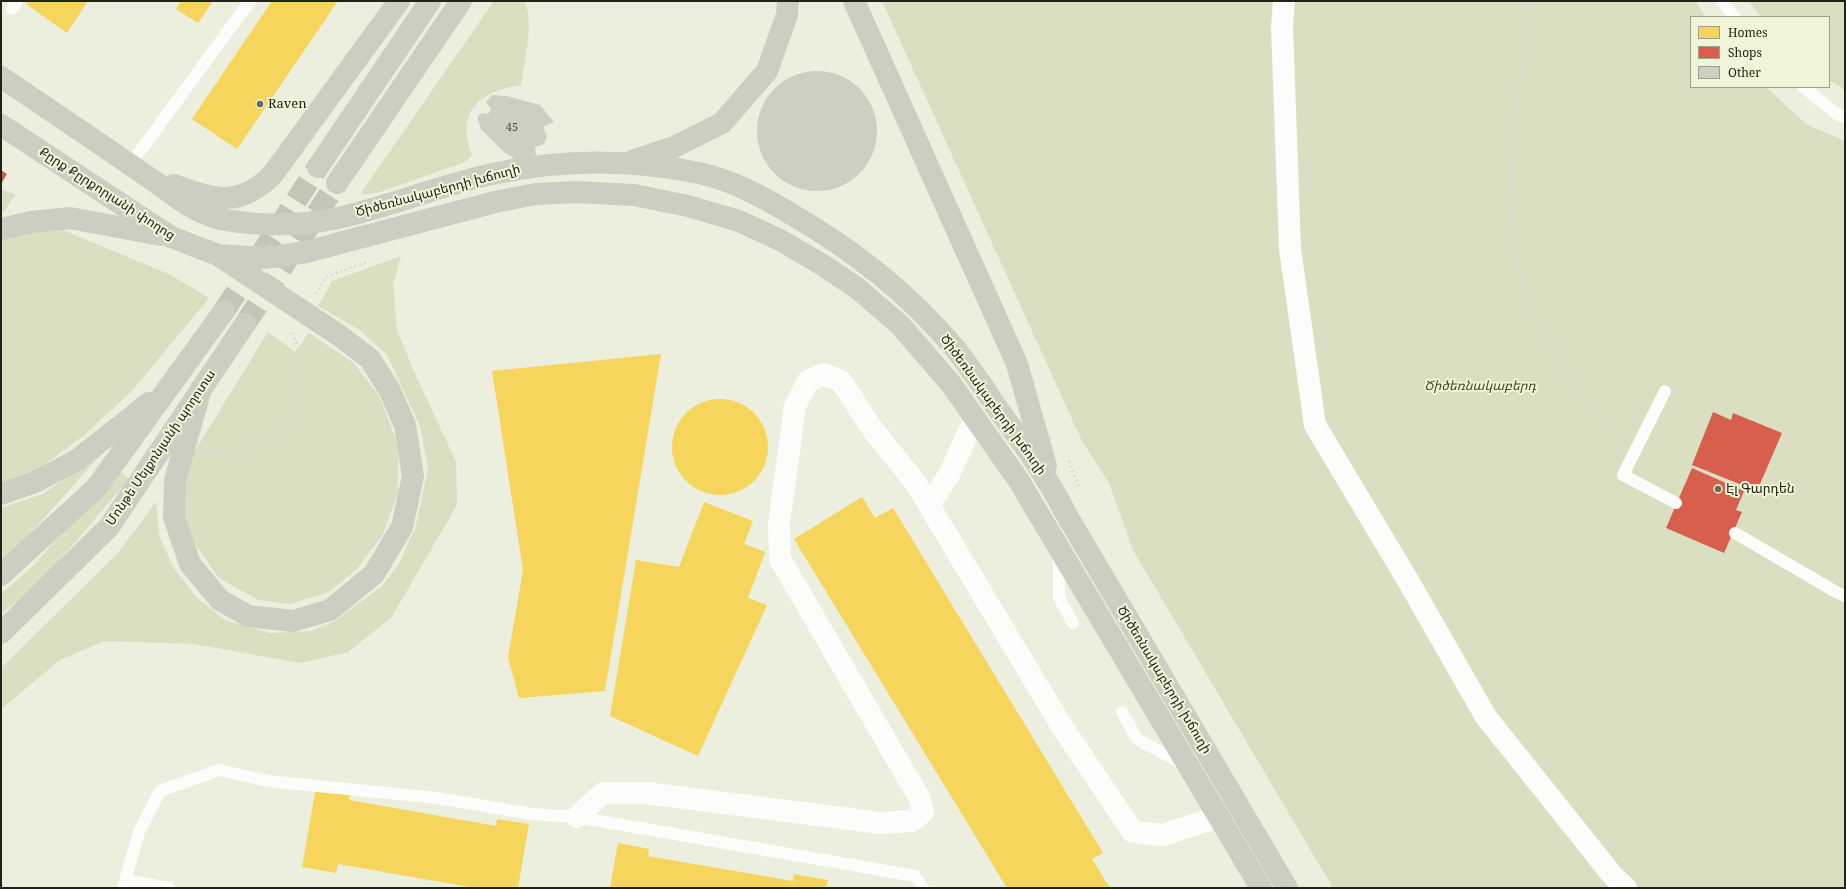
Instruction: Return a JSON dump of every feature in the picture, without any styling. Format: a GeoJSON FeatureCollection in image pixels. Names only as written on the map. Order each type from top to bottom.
{"type":"FeatureCollection","features":[{"type":"Feature","properties":{"kind":"main road"},"geometry":{"type":"LineString","coordinates":[[1,77],[152,179],[216,198],[243,196],[264,184],[273,174],[399,1]]}},
{"type":"Feature","properties":{"kind":"main road"},"geometry":{"type":"LineString","coordinates":[[318,167],[430,1]]}},
{"type":"Feature","properties":{"kind":"main road"},"geometry":{"type":"LineString","coordinates":[[336,183],[461,1]]}},
{"type":"Feature","properties":{"kind":"main road"},"geometry":{"type":"LineString","coordinates":[[628,163],[674,147],[722,123],[767,71],[788,15],[788,1]]}},
{"type":"Feature","properties":{"kind":"main road"},"geometry":{"type":"LineString","coordinates":[[854,1],[1017,364],[1051,483]]}},
{"type":"Feature","properties":{"kind":"main road","name":"Քըրք Քըրքորյանի փողոց"},"geometry":{"type":"LineString","coordinates":[[1,125],[171,237],[218,255]]}},
{"type":"Feature","properties":{"kind":"main road","name":"Ծիծեռնակաբերդի խճուղի"},"geometry":{"type":"LineString","coordinates":[[152,179],[188,206],[221,219],[276,225],[302,224],[336,218],[493,174],[530,167],[576,161],[628,163],[701,173],[735,185],[768,200],[825,233],[869,265],[912,302],[954,347],[1051,483],[1066,514],[1287,888]]}},
{"type":"Feature","properties":{"kind":"main road","name":"Ծիծեռնակաբերդի խճուղի"},"geometry":{"type":"LineString","coordinates":[[218,255],[265,258],[306,252],[495,202],[536,194],[576,192],[634,195],[688,206],[739,221],[780,240],[821,264],[857,288],[900,325],[951,384],[1019,482],[1261,888]]}},
{"type":"Feature","properties":{"kind":"main road"},"geometry":{"type":"LineString","coordinates":[[1,229],[31,222],[70,218],[171,237]]}},
{"type":"Feature","properties":{"kind":"main road"},"geometry":{"type":"LineString","coordinates":[[201,389],[175,480],[174,517],[190,564],[220,600],[248,616],[293,621],[330,610],[374,574],[402,527],[413,476],[405,425],[389,389],[370,359],[340,336],[218,255]]}},
{"type":"Feature","properties":{"kind":"main road","name":"Մոնթե Մելքոնյանի պողոտա"},"geometry":{"type":"LineString","coordinates":[[1,575],[96,488],[175,382],[224,312]]}},
{"type":"Feature","properties":{"kind":"main road","name":"Մոնթե Մելքոնյանի պողոտա"},"geometry":{"type":"LineString","coordinates":[[1,633],[109,527],[245,324]]}},
{"type":"Feature","properties":{"kind":"main road"},"geometry":{"type":"LineString","coordinates":[[1,494],[35,482],[77,460],[175,382]]}},
{"type":"Feature","properties":{"kind":"street"},"geometry":{"type":"LineString","coordinates":[[1284,1],[1283,35],[1290,249],[1316,425],[1486,717],[1613,876],[1626,888]]}},
{"type":"Feature","properties":{"kind":"street"},"geometry":{"type":"LineString","coordinates":[[577,817],[603,793],[646,793],[881,823],[912,821],[923,812],[920,799],[780,559],[779,524],[795,406],[808,381],[823,374],[841,381],[873,430],[916,482],[1061,725],[1133,832],[1163,835],[1218,817]]}},
{"type":"Feature","properties":{"kind":"street"},"geometry":{"type":"LineString","coordinates":[[929,505],[949,475],[970,429]]}},
{"type":"Feature","properties":{"kind":"lane"},"geometry":{"type":"LineString","coordinates":[[130,165],[250,1]]}},
{"type":"Feature","properties":{"kind":"lane"},"geometry":{"type":"LineString","coordinates":[[1722,1],[1733,16]]}},
{"type":"Feature","properties":{"kind":"lane"},"geometry":{"type":"LineString","coordinates":[[1804,88],[1837,114],[1845,118]]}},
{"type":"Feature","properties":{"kind":"lane"},"geometry":{"type":"LineString","coordinates":[[1665,391],[1622,475],[1676,502]]}},
{"type":"Feature","properties":{"kind":"lane"},"geometry":{"type":"LineString","coordinates":[[1734,533],[1845,596]]}},
{"type":"Feature","properties":{"kind":"lane"},"geometry":{"type":"LineString","coordinates":[[1059,549],[1059,598],[1073,623]]}},
{"type":"Feature","properties":{"kind":"lane"},"geometry":{"type":"LineString","coordinates":[[1122,712],[1137,739],[1189,768]]}},
{"type":"Feature","properties":{"kind":"lane"},"geometry":{"type":"LineString","coordinates":[[169,888],[124,884],[139,832],[160,791],[219,770],[268,781],[438,798],[532,814],[577,817],[915,876],[924,888]]}},
{"type":"Feature","properties":{"kind":"path"},"geometry":{"type":"LineString","coordinates":[[1527,1],[1510,201],[1524,295],[1577,391],[1633,453]]}},
{"type":"Feature","properties":{"kind":"path"},"geometry":{"type":"LineString","coordinates":[[1526,10],[1543,1]]}},
{"type":"Feature","properties":{"kind":"path"},"geometry":{"type":"LineString","coordinates":[[314,298],[326,276],[371,260]]}},
{"type":"Feature","properties":{"kind":"path"},"geometry":{"type":"LineString","coordinates":[[201,450],[234,450],[268,444],[299,411],[304,376],[301,356],[293,332]]}},
{"type":"Feature","properties":{"kind":"green space"},"geometry":{"type":"Polygon","coordinates":[[[494,1],[524,1],[527,10],[529,31],[521,85],[494,92],[483,98],[475,106],[469,115],[467,126],[468,140],[472,155],[465,162],[380,192],[362,195],[361,193],[494,1]]]}},
{"type":"Feature","properties":{"kind":"green space","name":"Ծիծեռնակաբերդ"},"geometry":{"type":"Polygon","coordinates":[[[882,1],[1696,1],[1704,16],[1690,16],[1690,88],[1767,88],[1806,124],[1845,141],[1845,888],[1333,888],[1133,550],[1109,483],[1082,441],[882,1]]]}},
{"type":"Feature","properties":{"kind":"green space"},"geometry":{"type":"Polygon","coordinates":[[[1749,1],[1845,1],[1845,90],[1830,81],[1830,16],[1760,16],[1749,1]]]}},
{"type":"Feature","properties":{"kind":"green space"},"geometry":{"type":"Polygon","coordinates":[[[2,190],[16,194],[4,211],[1,212],[2,190]]]}},
{"type":"Feature","properties":{"kind":"green space"},"geometry":{"type":"Polygon","coordinates":[[[63,230],[171,275],[209,298],[132,391],[83,436],[32,474],[1,482],[1,240],[20,231],[63,230]]]}},
{"type":"Feature","properties":{"kind":"green space"},"geometry":{"type":"Polygon","coordinates":[[[401,256],[393,285],[397,329],[412,367],[456,462],[457,505],[391,618],[348,652],[300,663],[194,644],[104,641],[60,660],[1,709],[1,668],[118,553],[156,502],[159,535],[173,567],[197,598],[225,620],[270,633],[311,631],[335,621],[382,586],[400,562],[416,526],[428,468],[420,426],[387,355],[360,330],[318,306],[332,281],[401,256]]]}},
{"type":"Feature","properties":{"kind":"green space"},"geometry":{"type":"Polygon","coordinates":[[[268,332],[295,352],[309,333],[354,363],[379,396],[398,445],[398,493],[382,536],[357,569],[329,592],[290,604],[258,600],[219,578],[194,543],[184,513],[184,483],[193,454],[268,332]]]}},
{"type":"Feature","properties":{"kind":"green space"},"geometry":{"type":"Polygon","coordinates":[[[105,450],[21,544],[1,562],[1,508],[43,494],[105,450]]]}},
{"type":"Feature","properties":{"kind":"green space"},"geometry":{"type":"Polygon","coordinates":[[[119,470],[129,479],[43,580],[1,614],[1,594],[31,568],[119,470]]]}},
{"type":"Feature","properties":{"kind":"building: Homes"},"geometry":{"type":"Polygon","coordinates":[[[28,1],[88,1],[67,33],[26,4],[28,1]]]}},
{"type":"Feature","properties":{"kind":"building: Homes"},"geometry":{"type":"Polygon","coordinates":[[[181,1],[213,1],[198,23],[176,9],[181,1]]]}},
{"type":"Feature","properties":{"kind":"building: Homes"},"geometry":{"type":"Polygon","coordinates":[[[272,1],[338,1],[237,149],[192,119],[272,1]]]}},
{"type":"Feature","properties":{"kind":"building: Homes"},"geometry":{"type":"Polygon","coordinates":[[[661,354],[605,691],[519,698],[508,657],[523,570],[492,371],[661,354]]]}},
{"type":"Feature","properties":{"kind":"building: Homes"},"geometry":{"type":"Polygon","coordinates":[[[720,399],[739,402],[754,413],[765,428],[768,447],[765,466],[754,481],[739,492],[720,495],[701,492],[686,481],[675,466],[672,447],[675,428],[686,413],[701,402],[720,399]]]}},
{"type":"Feature","properties":{"kind":"building: Homes"},"geometry":{"type":"Polygon","coordinates":[[[862,497],[875,518],[893,508],[1103,853],[1092,859],[1110,888],[1007,888],[794,539],[862,497]]]}},
{"type":"Feature","properties":{"kind":"building: Homes"},"geometry":{"type":"Polygon","coordinates":[[[704,502],[753,521],[744,544],[765,552],[748,598],[767,605],[698,756],[610,716],[636,560],[679,567],[704,502]]]}},
{"type":"Feature","properties":{"kind":"building: Homes"},"geometry":{"type":"Polygon","coordinates":[[[316,787],[350,793],[349,800],[496,826],[497,819],[529,824],[518,888],[475,888],[338,864],[336,873],[302,867],[316,787]]]}},
{"type":"Feature","properties":{"kind":"building: Homes"},"geometry":{"type":"Polygon","coordinates":[[[618,843],[649,849],[648,856],[793,881],[794,874],[828,880],[826,888],[610,888],[618,843]]]}},
{"type":"Feature","properties":{"kind":"building: Shops"},"geometry":{"type":"Polygon","coordinates":[[[1,170],[7,174],[1,184],[1,170]]]}},
{"type":"Feature","properties":{"kind":"building: Shops"},"geometry":{"type":"Polygon","coordinates":[[[1713,412],[1731,420],[1733,413],[1782,433],[1757,491],[1692,465],[1713,412]]]}},
{"type":"Feature","properties":{"kind":"building: Shops"},"geometry":{"type":"Polygon","coordinates":[[[1692,468],[1744,491],[1736,510],[1742,512],[1724,553],[1666,528],[1692,468]]]}},
{"type":"Feature","properties":{"kind":"building: Other"},"geometry":{"type":"Polygon","coordinates":[[[817,71],[840,76],[850,81],[859,89],[867,98],[872,108],[877,131],[872,154],[867,164],[859,173],[850,181],[840,186],[817,191],[794,186],[784,181],[775,173],[767,164],[762,154],[757,131],[762,108],[767,98],[775,89],[784,81],[794,76],[817,71]]]}},
{"type":"Feature","properties":{"kind":"building: Other"},"geometry":{"type":"Polygon","coordinates":[[[492,95],[507,96],[540,105],[554,122],[543,127],[547,137],[544,144],[535,147],[536,157],[515,159],[504,152],[481,129],[478,116],[482,113],[488,114],[491,109],[486,102],[492,95]]]}},
{"type":"Feature","properties":{"kind":"tunnel"},"geometry":{"type":"LineString","coordinates":[[224,311],[318,167]]}},
{"type":"Feature","properties":{"kind":"tunnel"},"geometry":{"type":"LineString","coordinates":[[245,324],[337,183]]}},
{"type":"Feature","properties":{"kind":"place","name":"Raven"},"geometry":{"type":"Point","coordinates":[260,104]}},
{"type":"Feature","properties":{"kind":"place","name":"Էլ Գարդեն"},"geometry":{"type":"Point","coordinates":[1718,489]}}]}
